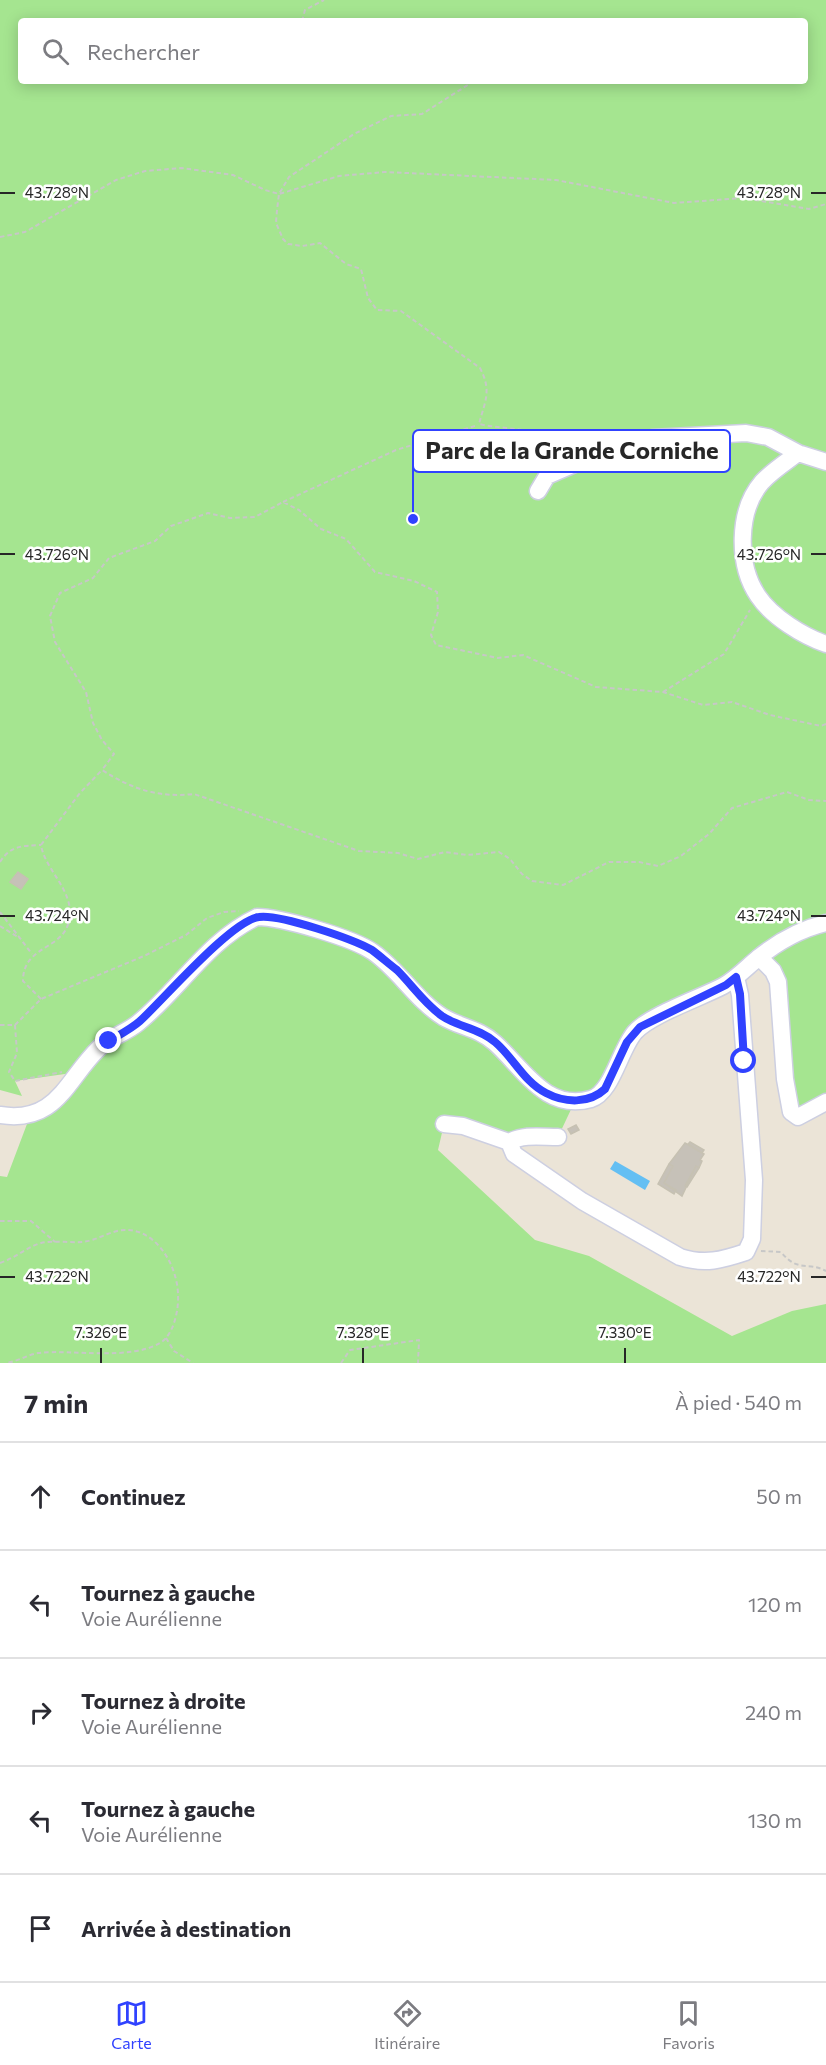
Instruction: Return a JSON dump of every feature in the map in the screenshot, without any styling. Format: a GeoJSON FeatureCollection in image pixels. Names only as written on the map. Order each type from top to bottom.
{"type":"FeatureCollection","features":[{"type":"Feature","properties":{"kind":"street"},"geometry":{"type":"LineString","coordinates":[[538,491],[547,476],[600,453],[653,438],[710,433],[746,433],[768,437],[798,453],[826,462]]}},
{"type":"Feature","properties":{"kind":"street"},"geometry":{"type":"LineString","coordinates":[[798,453],[762,482],[752,498],[744,521],[744,562],[758,596],[780,617],[813,639],[826,644]]}},
{"type":"Feature","properties":{"kind":"street"},"geometry":{"type":"LineString","coordinates":[[0,1115],[24,1115],[49,1107],[100,1048],[137,1024],[232,931],[256,917],[303,925],[371,950],[396,970],[443,1017],[479,1031],[495,1042],[522,1073],[545,1093],[575,1101],[592,1099],[605,1089],[627,1042],[640,1027],[726,985],[759,957],[792,934],[826,923]]}},
{"type":"Feature","properties":{"kind":"street"},"geometry":{"type":"LineString","coordinates":[[759,957],[773,970],[778,982],[785,1079],[791,1112],[798,1117],[826,1102]]}},
{"type":"Feature","properties":{"kind":"street"},"geometry":{"type":"LineString","coordinates":[[444,1124],[472,1128],[509,1142],[514,1154],[582,1202],[680,1257],[696,1263],[716,1262],[746,1252],[752,1239],[754,1180],[740,994],[736,977]]}},
{"type":"Feature","properties":{"kind":"street"},"geometry":{"type":"LineString","coordinates":[[509,1142],[516,1138],[532,1136],[558,1137]]}},
{"type":"Feature","properties":{"kind":"path"},"geometry":{"type":"LineString","coordinates":[[303,18],[305,10],[324,0]]}},
{"type":"Feature","properties":{"kind":"path"},"geometry":{"type":"LineString","coordinates":[[469,84],[422,114],[391,116],[354,134],[336,148],[297,170],[279,194],[276,223],[286,243],[302,246],[320,243],[346,264],[361,269],[368,298],[375,309],[382,312],[401,311],[480,368],[487,381],[488,392],[479,424]]}},
{"type":"Feature","properties":{"kind":"path"},"geometry":{"type":"LineString","coordinates":[[0,237],[25,232],[116,180],[145,171],[181,168],[233,175],[279,194],[339,176],[385,172],[556,180],[674,203],[743,198],[809,209],[826,204]]}},
{"type":"Feature","properties":{"kind":"path"},"geometry":{"type":"LineString","coordinates":[[41,999],[23,981],[23,968],[32,954],[55,944],[66,929],[70,912],[65,892],[43,858],[41,845],[80,793],[102,771],[114,754],[102,740],[93,723],[86,692],[55,642],[50,616],[60,593],[93,578],[109,558],[155,541],[171,526],[208,513],[230,518],[255,517],[396,450],[479,424],[526,430],[555,441],[569,467]]}},
{"type":"Feature","properties":{"kind":"path"},"geometry":{"type":"LineString","coordinates":[[283,502],[299,510],[321,529],[346,539],[375,572],[414,581],[437,592],[438,612],[431,635],[436,645],[498,658],[523,655],[596,687],[663,692],[703,705],[732,702],[770,715],[821,726],[826,724]]}},
{"type":"Feature","properties":{"kind":"path"},"geometry":{"type":"LineString","coordinates":[[663,692],[724,654],[758,596]]}},
{"type":"Feature","properties":{"kind":"path"},"geometry":{"type":"LineString","coordinates":[[102,771],[125,784],[170,797],[194,794],[359,851],[398,853],[418,859],[445,852],[467,855],[499,852],[510,859],[522,874],[532,881],[563,885],[609,862],[639,862],[658,866],[666,863],[681,856],[709,834],[732,808],[787,792],[809,800],[826,801]]}},
{"type":"Feature","properties":{"kind":"path"},"geometry":{"type":"LineString","coordinates":[[0,862],[7,851],[18,846],[41,845]]}},
{"type":"Feature","properties":{"kind":"path"},"geometry":{"type":"LineString","coordinates":[[0,1025],[15,1025],[41,999],[144,956],[186,935],[216,915],[242,910],[256,917]]}},
{"type":"Feature","properties":{"kind":"path"},"geometry":{"type":"LineString","coordinates":[[0,912],[32,954]]}},
{"type":"Feature","properties":{"kind":"path"},"geometry":{"type":"LineString","coordinates":[[0,926],[23,941]]}},
{"type":"Feature","properties":{"kind":"path"},"geometry":{"type":"LineString","coordinates":[[15,1025],[17,1053],[9,1072],[15,1081],[53,1075],[70,1069],[81,1072]]}},
{"type":"Feature","properties":{"kind":"path"},"geometry":{"type":"LineString","coordinates":[[0,1221],[31,1221],[56,1243]]}},
{"type":"Feature","properties":{"kind":"path"},"geometry":{"type":"LineString","coordinates":[[0,1263],[40,1243],[85,1242],[117,1231],[131,1230],[149,1235],[165,1255],[177,1283],[178,1296],[172,1327],[166,1338],[158,1344],[124,1351],[36,1353],[7,1363]]}},
{"type":"Feature","properties":{"kind":"path"},"geometry":{"type":"LineString","coordinates":[[746,1252],[781,1252],[790,1263],[800,1267],[818,1267],[826,1271]]}},
{"type":"Feature","properties":{"kind":"path"},"geometry":{"type":"LineString","coordinates":[[166,1338],[174,1351],[194,1363]]}},
{"type":"Feature","properties":{"kind":"path"},"geometry":{"type":"LineString","coordinates":[[341,1363],[350,1350],[419,1340],[418,1363]]}},
{"type":"Feature","properties":{"kind":"green space"},"geometry":{"type":"Polygon","coordinates":[[[0,0],[826,0],[826,1102],[798,1117],[778,982],[764,962],[640,1027],[605,1089],[575,1101],[558,1137],[517,1138],[444,1124],[438,1150],[535,1240],[589,1256],[732,1336],[792,1311],[826,1304],[826,1363],[0,1363],[0,1176],[7,1177],[27,1124],[60,1095],[79,1072],[15,1081],[22,1096],[0,1090],[0,0]]]}},
{"type":"Feature","properties":{"kind":"water"},"geometry":{"type":"Polygon","coordinates":[[[615,1161],[650,1181],[645,1190],[610,1169],[615,1161]]]}},
{"type":"Feature","properties":{"kind":"building"},"geometry":{"type":"Polygon","coordinates":[[[18,872],[28,879],[21,889],[10,882],[18,872]]]}},
{"type":"Feature","properties":{"kind":"building"},"geometry":{"type":"Polygon","coordinates":[[[576,1125],[579,1130],[571,1134],[568,1129],[576,1125]]]}},
{"type":"Feature","properties":{"kind":"building"},"geometry":{"type":"Polygon","coordinates":[[[690,1142],[704,1150],[702,1153],[688,1144],[690,1142]]]}},
{"type":"Feature","properties":{"kind":"building"},"geometry":{"type":"Polygon","coordinates":[[[685,1143],[704,1154],[699,1168],[696,1166],[682,1196],[664,1183],[673,1166],[669,1164],[685,1143]]]}},
{"type":"Feature","properties":{"kind":"building"},"geometry":{"type":"Polygon","coordinates":[[[669,1164],[673,1166],[664,1183],[676,1190],[674,1194],[658,1184],[669,1164]]]}},
{"type":"Feature","properties":{"kind":"building"},"geometry":{"type":"Polygon","coordinates":[[[696,1166],[699,1168],[687,1187],[685,1186],[696,1166]]]}},
{"type":"Feature","properties":{"kind":"place","name":"Parc de la Grande Corniche"},"geometry":{"type":"Point","coordinates":[413,519]}},
{"type":"Feature","properties":{"kind":"route"},"geometry":{"type":"LineString","coordinates":[[109,1041],[137,1024],[232,931],[256,917],[267,917],[303,925],[371,950],[396,970],[443,1017],[479,1031],[495,1042],[522,1073],[545,1093],[561,1098],[575,1101],[592,1099],[599,1095],[605,1089],[627,1042],[640,1027],[726,985],[736,977],[740,994],[744,1061]]}}]}
